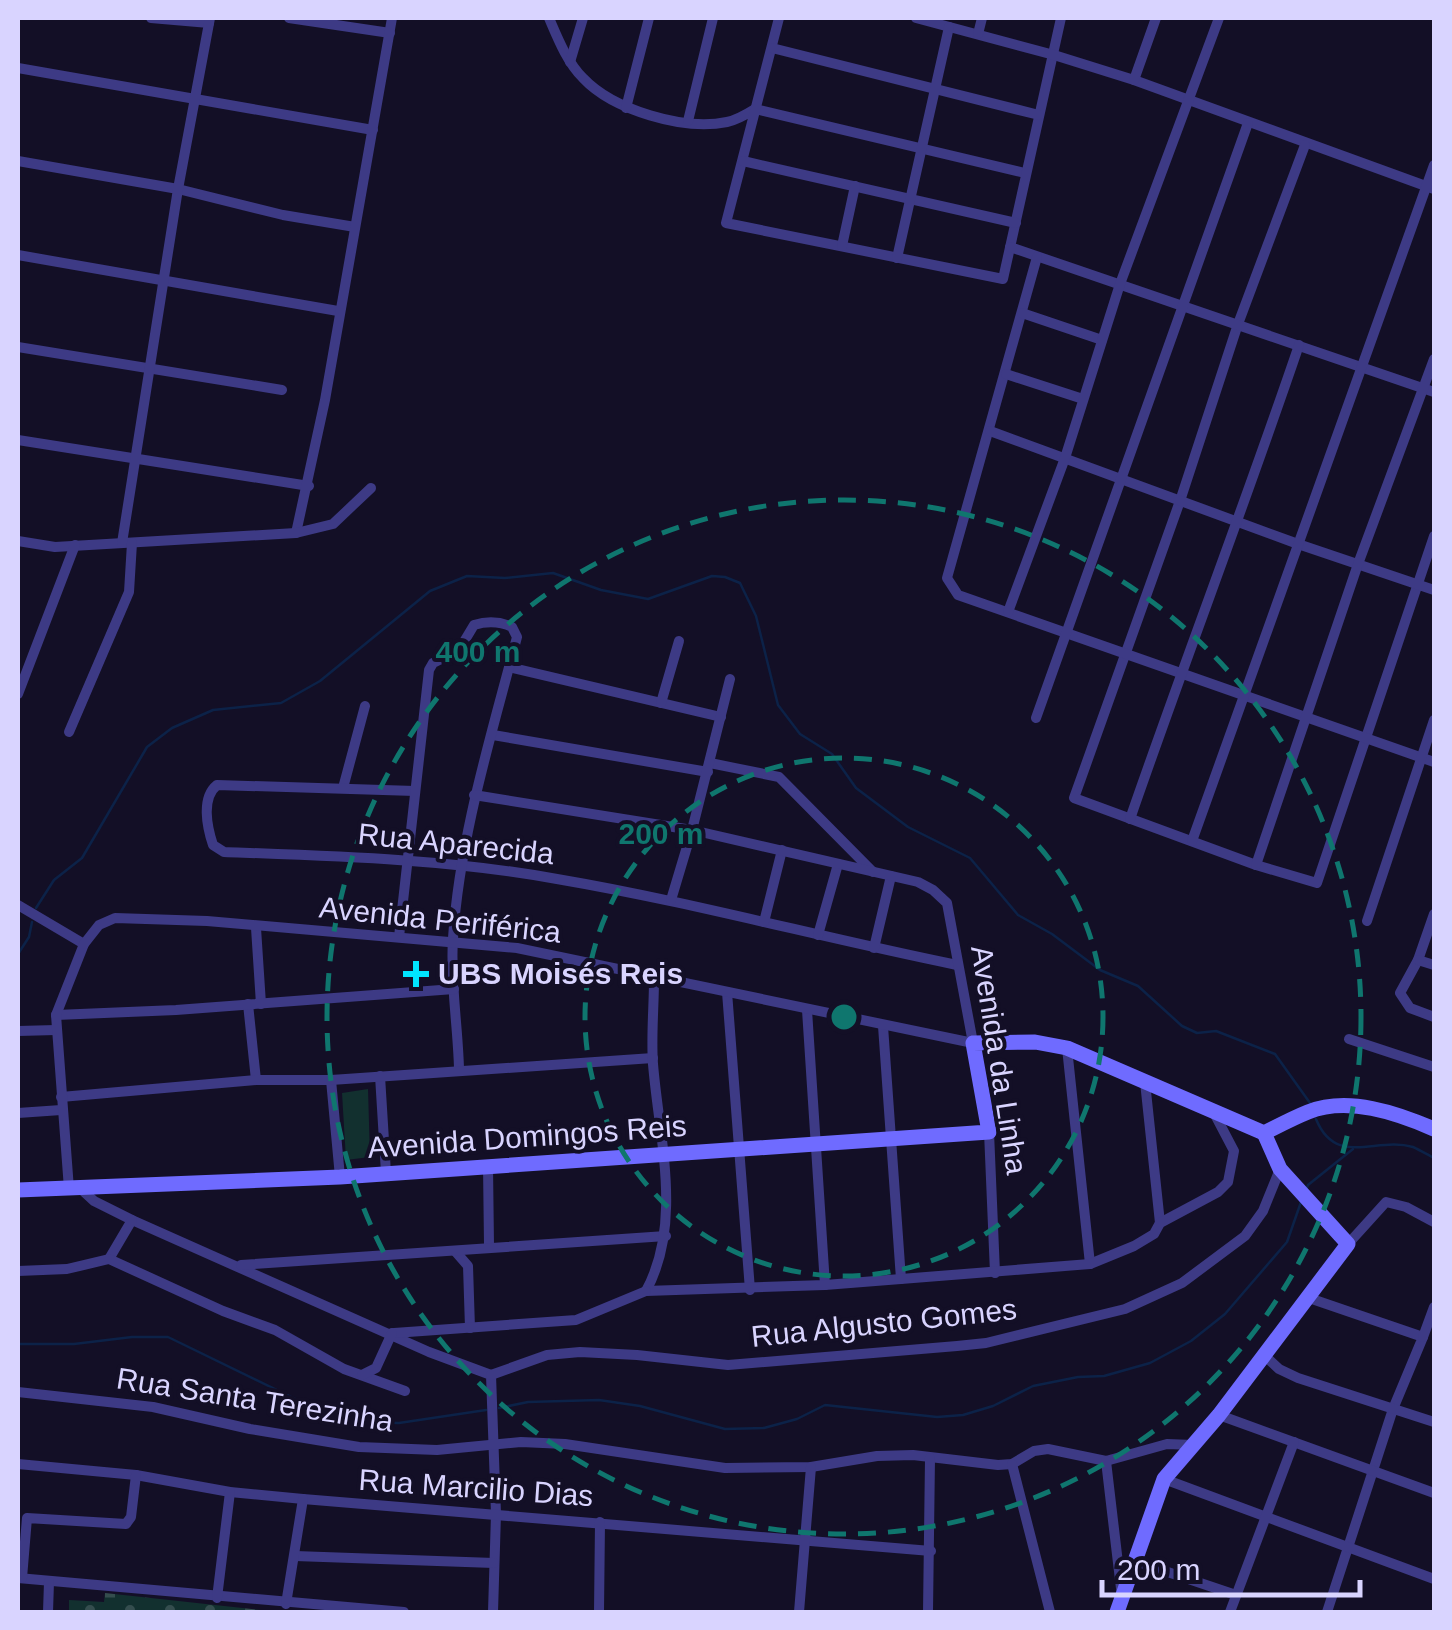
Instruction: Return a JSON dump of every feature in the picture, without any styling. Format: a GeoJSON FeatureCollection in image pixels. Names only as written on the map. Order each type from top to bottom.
{"type":"FeatureCollection","features":[{"type":"Feature","properties":{"kind":"street"},"geometry":{"type":"LineString","coordinates":[[69,732],[129,592],[127,543],[136,458],[178,189],[210,20],[150,18]]}},
{"type":"Feature","properties":{"kind":"street"},"geometry":{"type":"LineString","coordinates":[[289,18],[390,32]]}},
{"type":"Feature","properties":{"kind":"street"},"geometry":{"type":"LineString","coordinates":[[296,533],[309,486],[392,18]]}},
{"type":"Feature","properties":{"kind":"street"},"geometry":{"type":"LineString","coordinates":[[550,18],[570,62],[584,80],[626,108],[688,121],[728,122],[756,109],[1025,174]]}},
{"type":"Feature","properties":{"kind":"street"},"geometry":{"type":"LineString","coordinates":[[570,62],[582,18]]}},
{"type":"Feature","properties":{"kind":"street"},"geometry":{"type":"LineString","coordinates":[[626,108],[649,18]]}},
{"type":"Feature","properties":{"kind":"street"},"geometry":{"type":"LineString","coordinates":[[688,121],[712,18]]}},
{"type":"Feature","properties":{"kind":"street"},"geometry":{"type":"LineString","coordinates":[[779,18],[726,223],[1002,279],[1061,18]]}},
{"type":"Feature","properties":{"kind":"street"},"geometry":{"type":"LineString","coordinates":[[916,18],[1054,54],[1134,80],[1431,188]]}},
{"type":"Feature","properties":{"kind":"street"},"geometry":{"type":"LineString","coordinates":[[978,34],[982,18]]}},
{"type":"Feature","properties":{"kind":"street"},"geometry":{"type":"LineString","coordinates":[[1134,80],[1156,18]]}},
{"type":"Feature","properties":{"kind":"street"},"geometry":{"type":"LineString","coordinates":[[1008,612],[1065,458],[1120,284],[1219,18]]}},
{"type":"Feature","properties":{"kind":"street"},"geometry":{"type":"LineString","coordinates":[[896,258],[948,26]]}},
{"type":"Feature","properties":{"kind":"street"},"geometry":{"type":"LineString","coordinates":[[772,48],[1039,114]]}},
{"type":"Feature","properties":{"kind":"street"},"geometry":{"type":"LineString","coordinates":[[18,68],[372,130]]}},
{"type":"Feature","properties":{"kind":"street"},"geometry":{"type":"LineString","coordinates":[[1036,718],[1248,123]]}},
{"type":"Feature","properties":{"kind":"street"},"geometry":{"type":"LineString","coordinates":[[1305,145],[1238,324],[1074,798],[1317,884],[1434,536]]}},
{"type":"Feature","properties":{"kind":"street"},"geometry":{"type":"LineString","coordinates":[[18,161],[178,189],[296,218],[355,227]]}},
{"type":"Feature","properties":{"kind":"street"},"geometry":{"type":"LineString","coordinates":[[742,161],[1016,223]]}},
{"type":"Feature","properties":{"kind":"street"},"geometry":{"type":"LineString","coordinates":[[1192,842],[1361,366],[1431,188],[1434,164]]}},
{"type":"Feature","properties":{"kind":"street"},"geometry":{"type":"LineString","coordinates":[[842,246],[855,186]]}},
{"type":"Feature","properties":{"kind":"street"},"geometry":{"type":"LineString","coordinates":[[1010,248],[1429,390]]}},
{"type":"Feature","properties":{"kind":"street"},"geometry":{"type":"LineString","coordinates":[[18,255],[338,311]]}},
{"type":"Feature","properties":{"kind":"street"},"geometry":{"type":"LineString","coordinates":[[1037,257],[947,578],[958,595],[1434,762]]}},
{"type":"Feature","properties":{"kind":"street"},"geometry":{"type":"LineString","coordinates":[[1022,314],[1102,340]]}},
{"type":"Feature","properties":{"kind":"street"},"geometry":{"type":"LineString","coordinates":[[1130,819],[1180,672],[1239,522],[1298,344]]}},
{"type":"Feature","properties":{"kind":"street"},"geometry":{"type":"LineString","coordinates":[[18,347],[282,390]]}},
{"type":"Feature","properties":{"kind":"street"},"geometry":{"type":"LineString","coordinates":[[1256,865],[1358,564],[1429,390],[1434,359]]}},
{"type":"Feature","properties":{"kind":"street"},"geometry":{"type":"LineString","coordinates":[[1006,374],[1084,399]]}},
{"type":"Feature","properties":{"kind":"street"},"geometry":{"type":"LineString","coordinates":[[990,431],[1434,590]]}},
{"type":"Feature","properties":{"kind":"street"},"geometry":{"type":"LineString","coordinates":[[18,440],[309,486]]}},
{"type":"Feature","properties":{"kind":"street"},"geometry":{"type":"LineString","coordinates":[[18,541],[56,546],[296,533],[333,524],[371,488]]}},
{"type":"Feature","properties":{"kind":"street"},"geometry":{"type":"LineString","coordinates":[[18,694],[20,677],[74,544]]}},
{"type":"Feature","properties":{"kind":"street"},"geometry":{"type":"LineString","coordinates":[[400,938],[414,791],[432,663],[459,650],[468,630],[484,622],[512,626],[517,637],[474,796],[460,866],[452,943],[459,1070]]}},
{"type":"Feature","properties":{"kind":"street"},"geometry":{"type":"LineString","coordinates":[[661,703],[680,642]]}},
{"type":"Feature","properties":{"kind":"street"},"geometry":{"type":"LineString","coordinates":[[510,663],[720,717]]}},
{"type":"Feature","properties":{"kind":"street"},"geometry":{"type":"LineString","coordinates":[[670,900],[730,680]]}},
{"type":"Feature","properties":{"kind":"street"},"geometry":{"type":"LineString","coordinates":[[364,706],[343,788],[414,791]]}},
{"type":"Feature","properties":{"kind":"street"},"geometry":{"type":"LineString","coordinates":[[1367,921],[1434,720]]}},
{"type":"Feature","properties":{"kind":"street"},"geometry":{"type":"LineString","coordinates":[[492,735],[778,778],[874,872]]}},
{"type":"Feature","properties":{"kind":"street","name":"Rua Aparecida"},"geometry":{"type":"LineString","coordinates":[[343,788],[216,785],[208,797],[208,830],[213,845],[224,852],[406,860],[553,878],[670,900],[957,966]]}},
{"type":"Feature","properties":{"kind":"street"},"geometry":{"type":"LineString","coordinates":[[474,796],[692,830],[891,876],[874,948]]}},
{"type":"Feature","properties":{"kind":"street"},"geometry":{"type":"LineString","coordinates":[[764,922],[782,850]]}},
{"type":"Feature","properties":{"kind":"street"},"geometry":{"type":"LineString","coordinates":[[818,935],[838,864]]}},
{"type":"Feature","properties":{"kind":"street","name":"Avenida da Linha"},"geometry":{"type":"LineString","coordinates":[[891,876],[933,890],[946,903],[949,914],[989,1132],[995,1273]]}},
{"type":"Feature","properties":{"kind":"street"},"geometry":{"type":"LineString","coordinates":[[18,905],[84,944],[56,1015],[61,1103],[75,1189],[132,1220],[429,1352],[491,1375],[496,1514],[493,1612]]}},
{"type":"Feature","properties":{"kind":"street"},"geometry":{"type":"LineString","coordinates":[[1434,914],[1418,960],[1400,993],[1410,1008],[1434,1017]]}},
{"type":"Feature","properties":{"kind":"street","name":"Avenida Periférica"},"geometry":{"type":"LineString","coordinates":[[84,944],[99,925],[115,918],[140,916],[518,948],[973,1044]]}},
{"type":"Feature","properties":{"kind":"street"},"geometry":{"type":"LineString","coordinates":[[256,928],[261,1004]]}},
{"type":"Feature","properties":{"kind":"street"},"geometry":{"type":"LineString","coordinates":[[1418,960],[1434,965]]}},
{"type":"Feature","properties":{"kind":"street"},"geometry":{"type":"LineString","coordinates":[[646,1291],[656,1274],[666,1236],[653,1058],[654,979]]}},
{"type":"Feature","properties":{"kind":"street"},"geometry":{"type":"LineString","coordinates":[[56,1015],[454,989]]}},
{"type":"Feature","properties":{"kind":"street"},"geometry":{"type":"LineString","coordinates":[[727,992],[750,1290]]}},
{"type":"Feature","properties":{"kind":"street"},"geometry":{"type":"LineString","coordinates":[[248,1004],[256,1080]]}},
{"type":"Feature","properties":{"kind":"street"},"geometry":{"type":"LineString","coordinates":[[807,1010],[824,1285]]}},
{"type":"Feature","properties":{"kind":"street"},"geometry":{"type":"LineString","coordinates":[[883,1026],[901,1279]]}},
{"type":"Feature","properties":{"kind":"street"},"geometry":{"type":"LineString","coordinates":[[18,1032],[56,1030]]}},
{"type":"Feature","properties":{"kind":"street"},"geometry":{"type":"LineString","coordinates":[[1349,1038],[1434,1065]]}},
{"type":"Feature","properties":{"kind":"street"},"geometry":{"type":"LineString","coordinates":[[973,1044],[1035,1042],[1067,1048],[1264,1133],[1280,1168],[1348,1244]]}},
{"type":"Feature","properties":{"kind":"street"},"geometry":{"type":"LineString","coordinates":[[1067,1048],[1090,1264]]}},
{"type":"Feature","properties":{"kind":"street"},"geometry":{"type":"LineString","coordinates":[[18,1113],[61,1103],[256,1080],[332,1080],[653,1058]]}},
{"type":"Feature","properties":{"kind":"street"},"geometry":{"type":"LineString","coordinates":[[380,1076],[386,1173]]}},
{"type":"Feature","properties":{"kind":"street"},"geometry":{"type":"LineString","coordinates":[[332,1080],[340,1176]]}},
{"type":"Feature","properties":{"kind":"street"},"geometry":{"type":"LineString","coordinates":[[1145,1082],[1160,1223]]}},
{"type":"Feature","properties":{"kind":"street"},"geometry":{"type":"LineString","coordinates":[[1264,1133],[1326,1107],[1364,1108],[1434,1129]]}},
{"type":"Feature","properties":{"kind":"street"},"geometry":{"type":"LineString","coordinates":[[392,1333],[576,1320],[646,1291],[750,1290],[1090,1264],[1134,1246],[1154,1234],[1160,1223],[1218,1192],[1228,1182],[1233,1146],[1213,1111]]}},
{"type":"Feature","properties":{"kind":"street","name":"Avenida Domingos Reis"},"geometry":{"type":"LineString","coordinates":[[18,1190],[340,1176],[989,1132]]}},
{"type":"Feature","properties":{"kind":"street"},"geometry":{"type":"LineString","coordinates":[[488,1166],[489,1245]]}},
{"type":"Feature","properties":{"kind":"street","name":"Rua Algusto Gomes"},"geometry":{"type":"LineString","coordinates":[[491,1375],[548,1355],[580,1352],[728,1365],[957,1346],[1103,1315],[1182,1283],[1245,1236],[1263,1212],[1280,1168]]}},
{"type":"Feature","properties":{"kind":"street"},"geometry":{"type":"LineString","coordinates":[[1119,1606],[1164,1479],[1219,1415],[1348,1244],[1386,1202],[1406,1206],[1434,1222]]}},
{"type":"Feature","properties":{"kind":"street"},"geometry":{"type":"LineString","coordinates":[[109,1259],[132,1220]]}},
{"type":"Feature","properties":{"kind":"street"},"geometry":{"type":"LineString","coordinates":[[235,1265],[666,1236]]}},
{"type":"Feature","properties":{"kind":"street"},"geometry":{"type":"LineString","coordinates":[[455,1250],[468,1266],[470,1328]]}},
{"type":"Feature","properties":{"kind":"street"},"geometry":{"type":"LineString","coordinates":[[18,1271],[67,1269],[109,1259],[275,1330],[319,1356],[405,1391]]}},
{"type":"Feature","properties":{"kind":"street"},"geometry":{"type":"LineString","coordinates":[[1308,1298],[1423,1336]]}},
{"type":"Feature","properties":{"kind":"street"},"geometry":{"type":"LineString","coordinates":[[1326,1612],[1393,1410],[1434,1307]]}},
{"type":"Feature","properties":{"kind":"street"},"geometry":{"type":"LineString","coordinates":[[362,1375],[376,1368],[392,1333]]}},
{"type":"Feature","properties":{"kind":"street"},"geometry":{"type":"LineString","coordinates":[[1265,1356],[1279,1369],[1298,1378],[1434,1422]]}},
{"type":"Feature","properties":{"kind":"street","name":"Rua Santa Terezinha"},"geometry":{"type":"LineString","coordinates":[[18,1392],[116,1401],[250,1430],[359,1447],[437,1450],[521,1442],[565,1444],[707,1467],[811,1467],[877,1456],[913,1455],[989,1466],[1012,1464],[1034,1451],[1048,1449],[1106,1461],[1167,1444],[1192,1445]]}},
{"type":"Feature","properties":{"kind":"street"},"geometry":{"type":"LineString","coordinates":[[1219,1415],[1434,1492]]}},
{"type":"Feature","properties":{"kind":"street"},"geometry":{"type":"LineString","coordinates":[[1230,1612],[1294,1442]]}},
{"type":"Feature","properties":{"kind":"street"},"geometry":{"type":"LineString","coordinates":[[928,1612],[930,1458]]}},
{"type":"Feature","properties":{"kind":"street"},"geometry":{"type":"LineString","coordinates":[[1106,1461],[1119,1606]]}},
{"type":"Feature","properties":{"kind":"street","name":"Rua Marcilio Dias"},"geometry":{"type":"LineString","coordinates":[[18,1464],[304,1499],[931,1550]]}},
{"type":"Feature","properties":{"kind":"street"},"geometry":{"type":"LineString","coordinates":[[1012,1464],[1050,1612]]}},
{"type":"Feature","properties":{"kind":"street"},"geometry":{"type":"LineString","coordinates":[[799,1612],[811,1467]]}},
{"type":"Feature","properties":{"kind":"street"},"geometry":{"type":"LineString","coordinates":[[136,1476],[131,1517],[126,1524],[28,1518],[20,1578],[353,1611],[404,1612]]}},
{"type":"Feature","properties":{"kind":"street"},"geometry":{"type":"LineString","coordinates":[[1164,1479],[1434,1579]]}},
{"type":"Feature","properties":{"kind":"street"},"geometry":{"type":"LineString","coordinates":[[217,1598],[230,1492]]}},
{"type":"Feature","properties":{"kind":"street"},"geometry":{"type":"LineString","coordinates":[[286,1604],[304,1499]]}},
{"type":"Feature","properties":{"kind":"street"},"geometry":{"type":"LineString","coordinates":[[599,1612],[600,1522]]}},
{"type":"Feature","properties":{"kind":"street"},"geometry":{"type":"LineString","coordinates":[[295,1556],[494,1563]]}},
{"type":"Feature","properties":{"kind":"street"},"geometry":{"type":"LineString","coordinates":[[1135,1561],[1236,1595]]}},
{"type":"Feature","properties":{"kind":"street"},"geometry":{"type":"LineString","coordinates":[[48,1612],[50,1582]]}},
{"type":"Feature","properties":{"kind":"green space"},"geometry":{"type":"Polygon","coordinates":[[[368,1089],[370,1157],[346,1160],[342,1093],[368,1089]]]}},
{"type":"Feature","properties":{"kind":"green space"},"geometry":{"type":"Polygon","coordinates":[[[105,1593],[278,1612],[69,1612],[69,1600],[104,1602],[105,1593]]]}},
{"type":"Feature","properties":{"kind":"waterway"},"geometry":{"type":"LineString","coordinates":[[36,908],[54,880],[82,858],[147,747],[172,728],[213,710],[281,703],[320,681],[430,591],[467,576],[505,578],[553,573],[601,590],[648,599],[712,576],[725,577],[740,583],[756,616],[778,705],[800,734],[832,754],[856,788],[908,827],[970,858],[1018,915],[1052,934],[1100,970],[1138,986],[1182,1026],[1197,1033],[1216,1031],[1275,1054],[1310,1103]]}},
{"type":"Feature","properties":{"kind":"waterway"},"geometry":{"type":"LineString","coordinates":[[18,954],[29,937],[32,922]]}},
{"type":"Feature","properties":{"kind":"waterway"},"geometry":{"type":"LineString","coordinates":[[1316,1119],[1324,1134],[1346,1146],[1399,1145],[1434,1158]]}},
{"type":"Feature","properties":{"kind":"waterway"},"geometry":{"type":"LineString","coordinates":[[1306,1190],[1353,1149]]}},
{"type":"Feature","properties":{"kind":"waterway"},"geometry":{"type":"LineString","coordinates":[[499,1408],[528,1402],[599,1400],[640,1406],[725,1429],[764,1428],[797,1419],[825,1405],[937,1417],[963,1415],[993,1406],[1033,1386],[1104,1376],[1150,1363],[1191,1341],[1225,1314],[1287,1242],[1301,1202]]}},
{"type":"Feature","properties":{"kind":"waterway"},"geometry":{"type":"LineString","coordinates":[[18,1344],[168,1337],[318,1410],[366,1422],[399,1423],[486,1410]]}},
{"type":"Feature","properties":{"kind":"place","name":"UBS Moisés Reis"},"geometry":{"type":"Point","coordinates":[416,974]}}]}
